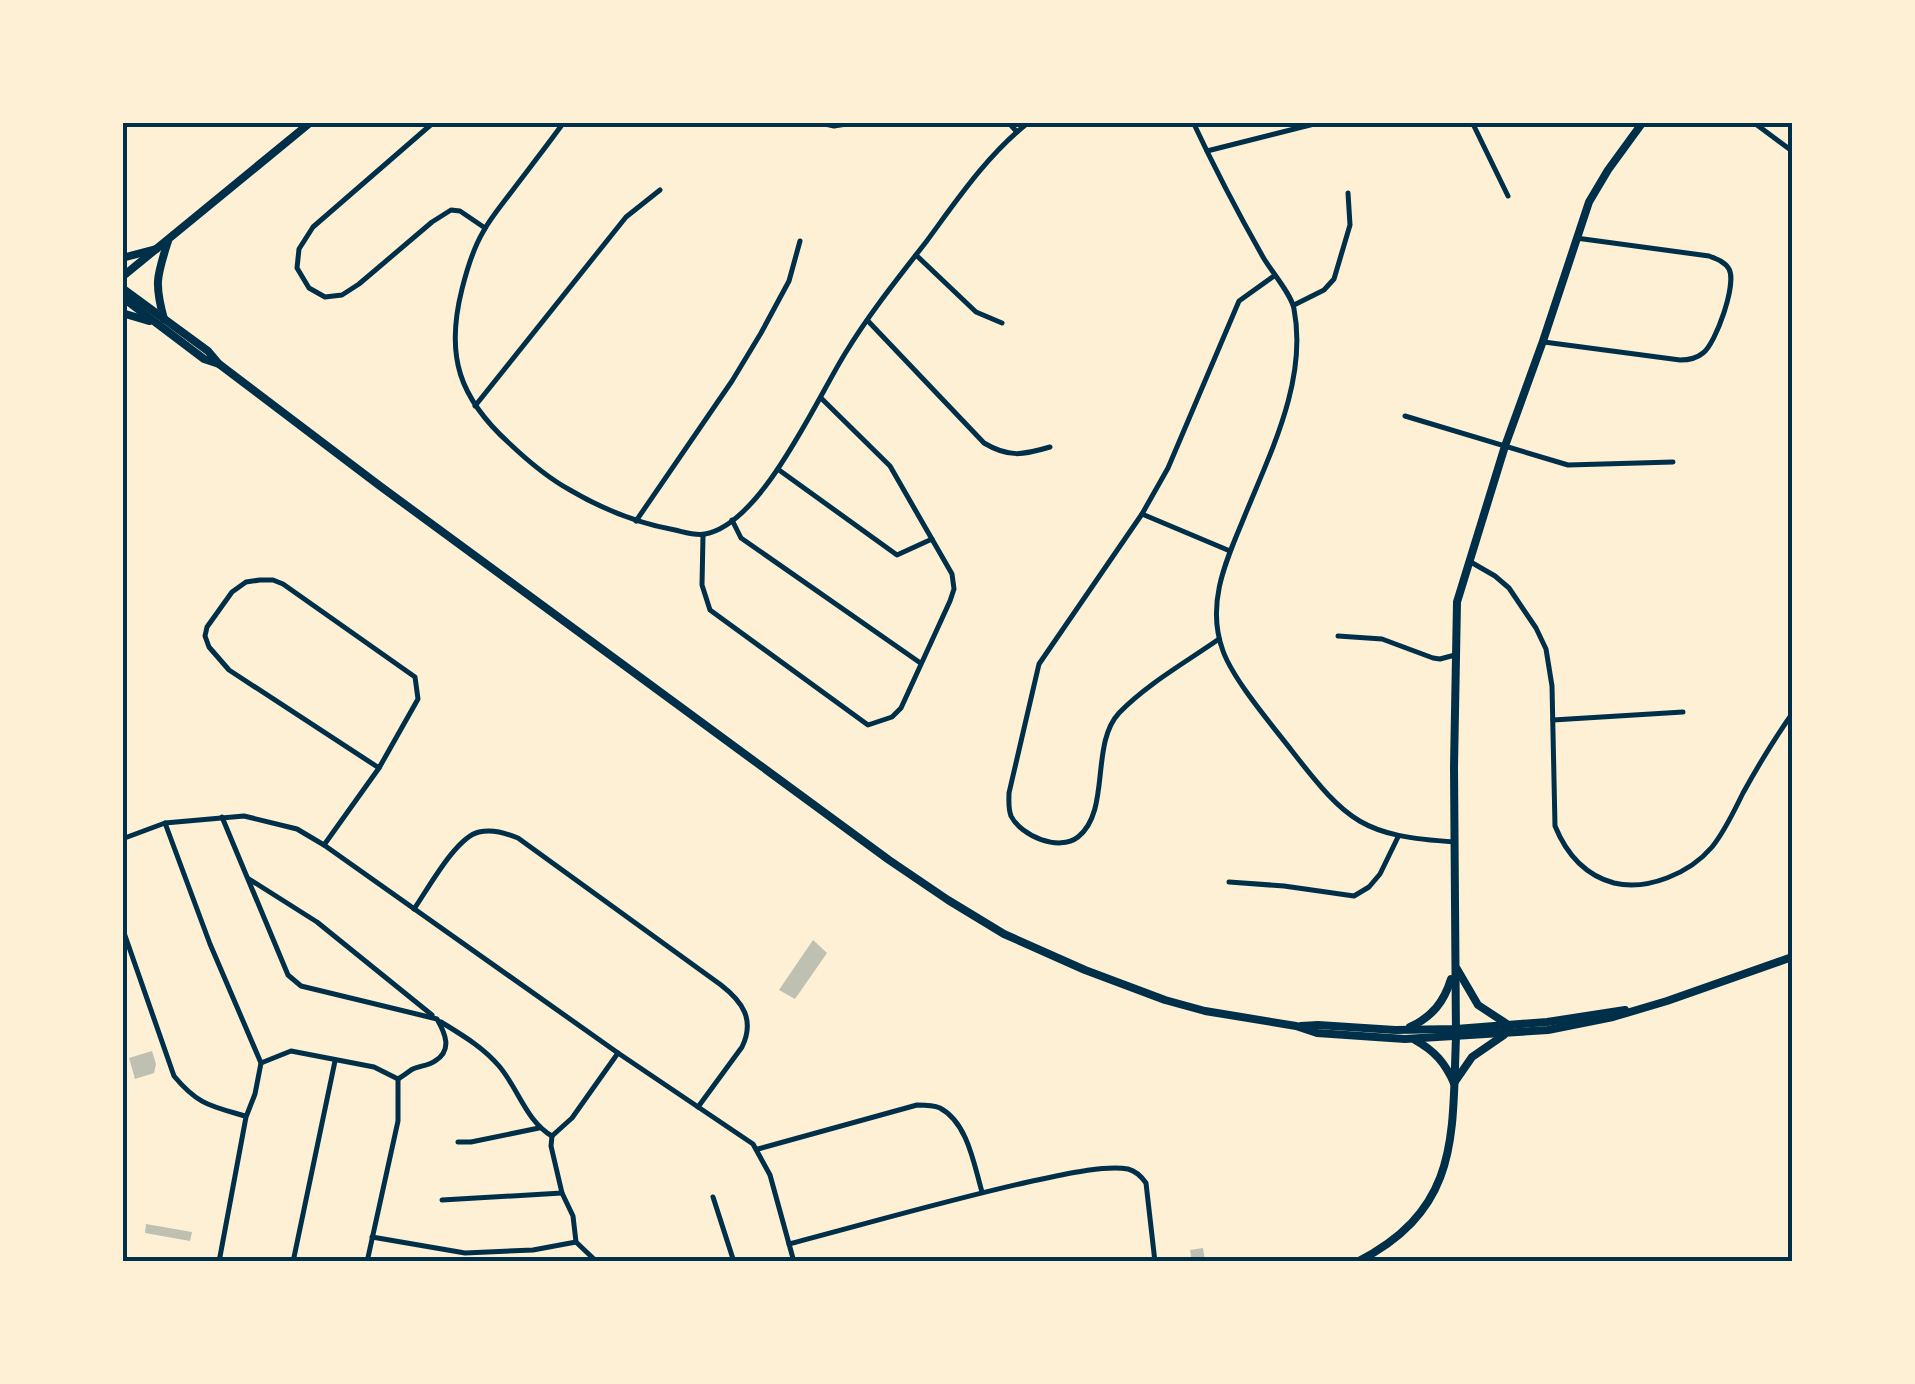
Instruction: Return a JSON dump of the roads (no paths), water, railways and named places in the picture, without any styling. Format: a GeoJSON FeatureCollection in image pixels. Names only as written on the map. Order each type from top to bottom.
{"type":"FeatureCollection","features":[{"type":"Feature","properties":{"kind":"main road"},"geometry":{"type":"LineString","coordinates":[[122,277],[311,122]]}},
{"type":"Feature","properties":{"kind":"main road"},"geometry":{"type":"LineString","coordinates":[[1357,1262],[1399,1236],[1430,1200],[1451,1143],[1456,1033],[1457,602],[1576,238],[1594,192],[1643,122]]}},
{"type":"Feature","properties":{"kind":"main road"},"geometry":{"type":"LineString","coordinates":[[161,322],[157,281],[168,241]]}},
{"type":"Feature","properties":{"kind":"main road"},"geometry":{"type":"LineString","coordinates":[[122,258],[156,250]]}},
{"type":"Feature","properties":{"kind":"main road"},"geometry":{"type":"LineString","coordinates":[[122,288],[204,359],[219,364],[889,860],[971,914],[1041,952],[1165,1000],[1238,1018],[1317,1032],[1405,1038],[1509,1030],[1638,1009],[1792,957]]}},
{"type":"Feature","properties":{"kind":"main road"},"geometry":{"type":"LineString","coordinates":[[122,297],[161,322]]}},
{"type":"Feature","properties":{"kind":"main road"},"geometry":{"type":"LineString","coordinates":[[122,314],[161,322]]}},
{"type":"Feature","properties":{"kind":"main road"},"geometry":{"type":"LineString","coordinates":[[1395,1030],[1420,1022],[1434,1011],[1448,989],[1454,965]]}},
{"type":"Feature","properties":{"kind":"main road"},"geometry":{"type":"LineString","coordinates":[[1454,965],[1478,1005],[1509,1030]]}},
{"type":"Feature","properties":{"kind":"main road"},"geometry":{"type":"LineString","coordinates":[[1296,1026],[1456,1033]]}},
{"type":"Feature","properties":{"kind":"main road"},"geometry":{"type":"LineString","coordinates":[[1454,1083],[1472,1057],[1509,1030]]}},
{"type":"Feature","properties":{"kind":"main road"},"geometry":{"type":"LineString","coordinates":[[1405,1038],[1435,1053],[1454,1083]]}},
{"type":"Feature","properties":{"kind":"street"},"geometry":{"type":"LineString","coordinates":[[434,122],[312,227],[300,248],[297,268],[309,288],[325,297],[342,295],[451,210],[460,211],[485,228]]}},
{"type":"Feature","properties":{"kind":"street"},"geometry":{"type":"LineString","coordinates":[[564,122],[485,228],[463,283],[454,332],[463,384],[489,425],[564,487],[599,507],[636,521],[703,535],[732,520],[778,470],[868,320],[988,161],[1029,122]]}},
{"type":"Feature","properties":{"kind":"street"},"geometry":{"type":"LineString","coordinates":[[816,122],[834,126],[860,122]]}},
{"type":"Feature","properties":{"kind":"street"},"geometry":{"type":"LineString","coordinates":[[1008,122],[1017,132]]}},
{"type":"Feature","properties":{"kind":"street"},"geometry":{"type":"LineString","coordinates":[[1193,122],[1230,200],[1294,306],[1297,358],[1288,404],[1216,597],[1215,618],[1226,659],[1326,794],[1344,811],[1366,826],[1398,837],[1455,842]]}},
{"type":"Feature","properties":{"kind":"street"},"geometry":{"type":"LineString","coordinates":[[1206,152],[1322,122]]}},
{"type":"Feature","properties":{"kind":"street"},"geometry":{"type":"LineString","coordinates":[[1472,122],[1508,196]]}},
{"type":"Feature","properties":{"kind":"street"},"geometry":{"type":"LineString","coordinates":[[1753,122],[1792,152]]}},
{"type":"Feature","properties":{"kind":"street"},"geometry":{"type":"LineString","coordinates":[[474,406],[626,217],[660,190]]}},
{"type":"Feature","properties":{"kind":"street"},"geometry":{"type":"LineString","coordinates":[[1294,306],[1324,290],[1334,279],[1350,225],[1348,193]]}},
{"type":"Feature","properties":{"kind":"street"},"geometry":{"type":"LineString","coordinates":[[1543,342],[1690,360],[1713,342],[1730,290],[1731,272],[1709,256],[1576,238]]}},
{"type":"Feature","properties":{"kind":"street"},"geometry":{"type":"LineString","coordinates":[[636,521],[761,333],[790,281],[800,241]]}},
{"type":"Feature","properties":{"kind":"street"},"geometry":{"type":"LineString","coordinates":[[916,255],[976,312],[1002,323]]}},
{"type":"Feature","properties":{"kind":"street"},"geometry":{"type":"LineString","coordinates":[[1219,639],[1118,714],[1107,738],[1094,810],[1082,834],[1067,842],[1050,842],[1018,826],[1008,806],[1009,792],[1039,664],[1142,514],[1185,432],[1238,301],[1274,276]]}},
{"type":"Feature","properties":{"kind":"street"},"geometry":{"type":"LineString","coordinates":[[868,320],[984,443],[1014,455],[1050,447]]}},
{"type":"Feature","properties":{"kind":"street"},"geometry":{"type":"LineString","coordinates":[[703,535],[702,584],[710,610],[868,724],[892,717],[901,708],[954,589],[952,574],[890,466],[821,398]]}},
{"type":"Feature","properties":{"kind":"street"},"geometry":{"type":"LineString","coordinates":[[1405,416],[1576,466],[1672,462]]}},
{"type":"Feature","properties":{"kind":"street"},"geometry":{"type":"LineString","coordinates":[[778,470],[897,555],[932,539]]}},
{"type":"Feature","properties":{"kind":"street"},"geometry":{"type":"LineString","coordinates":[[1142,514],[1230,551]]}},
{"type":"Feature","properties":{"kind":"street"},"geometry":{"type":"LineString","coordinates":[[732,520],[740,538],[920,662]]}},
{"type":"Feature","properties":{"kind":"street"},"geometry":{"type":"LineString","coordinates":[[1469,561],[1496,576],[1508,588],[1540,636],[1550,668],[1556,826],[1571,856],[1593,874],[1624,884],[1670,877],[1696,862],[1711,847],[1792,714]]}},
{"type":"Feature","properties":{"kind":"street"},"geometry":{"type":"LineString","coordinates":[[324,845],[378,768],[418,699],[415,677],[283,584],[272,580],[246,582],[232,592],[207,627],[209,647],[229,670],[378,768]]}},
{"type":"Feature","properties":{"kind":"street"},"geometry":{"type":"LineString","coordinates":[[1338,636],[1382,639],[1433,658],[1454,655]]}},
{"type":"Feature","properties":{"kind":"street"},"geometry":{"type":"LineString","coordinates":[[1553,720],[1683,712]]}},
{"type":"Feature","properties":{"kind":"street"},"geometry":{"type":"LineString","coordinates":[[222,816],[288,975],[301,986],[437,1019],[446,1034],[443,1053],[434,1062],[414,1068],[398,1079]]}},
{"type":"Feature","properties":{"kind":"street"},"geometry":{"type":"LineString","coordinates":[[122,839],[165,823],[244,816],[297,829],[324,845],[618,1053],[740,1133],[758,1149],[770,1175],[794,1262]]}},
{"type":"Feature","properties":{"kind":"street"},"geometry":{"type":"LineString","coordinates":[[165,823],[210,944],[261,1063],[246,1117],[219,1262]]}},
{"type":"Feature","properties":{"kind":"street"},"geometry":{"type":"LineString","coordinates":[[414,909],[464,839],[477,832],[493,831],[518,838],[722,986],[744,1009],[747,1037],[698,1107]]}},
{"type":"Feature","properties":{"kind":"street"},"geometry":{"type":"LineString","coordinates":[[1229,882],[1354,896],[1380,874],[1398,837]]}},
{"type":"Feature","properties":{"kind":"street"},"geometry":{"type":"LineString","coordinates":[[247,878],[317,922],[437,1019],[477,1045],[500,1067],[539,1128],[552,1136]]}},
{"type":"Feature","properties":{"kind":"street"},"geometry":{"type":"LineString","coordinates":[[122,928],[174,1076],[204,1104],[246,1117]]}},
{"type":"Feature","properties":{"kind":"street"},"geometry":{"type":"LineString","coordinates":[[261,1063],[291,1051],[374,1068],[398,1079]]}},
{"type":"Feature","properties":{"kind":"street"},"geometry":{"type":"LineString","coordinates":[[597,1262],[576,1242],[574,1216],[562,1194],[552,1136],[572,1118],[618,1053]]}},
{"type":"Feature","properties":{"kind":"street"},"geometry":{"type":"LineString","coordinates":[[293,1262],[335,1061]]}},
{"type":"Feature","properties":{"kind":"street"},"geometry":{"type":"LineString","coordinates":[[367,1262],[398,1121],[398,1079]]}},
{"type":"Feature","properties":{"kind":"street"},"geometry":{"type":"LineString","coordinates":[[758,1149],[916,1105],[937,1106],[953,1118],[963,1135],[982,1192]]}},
{"type":"Feature","properties":{"kind":"street"},"geometry":{"type":"LineString","coordinates":[[458,1142],[539,1128]]}},
{"type":"Feature","properties":{"kind":"street"},"geometry":{"type":"LineString","coordinates":[[789,1244],[982,1192],[1070,1173],[1130,1170],[1146,1182],[1154,1262]]}},
{"type":"Feature","properties":{"kind":"street"},"geometry":{"type":"LineString","coordinates":[[442,1200],[562,1194]]}},
{"type":"Feature","properties":{"kind":"street"},"geometry":{"type":"LineString","coordinates":[[713,1197],[734,1262]]}},
{"type":"Feature","properties":{"kind":"street"},"geometry":{"type":"LineString","coordinates":[[372,1238],[474,1252],[533,1250],[576,1242]]}},
{"type":"Feature","properties":{"kind":"street"},"geometry":{"type":"LineString","coordinates":[[533,1250],[534,1262]]}},
{"type":"Feature","properties":{"kind":"street"},"geometry":{"type":"LineString","coordinates":[[472,1262],[474,1252]]}}]}
